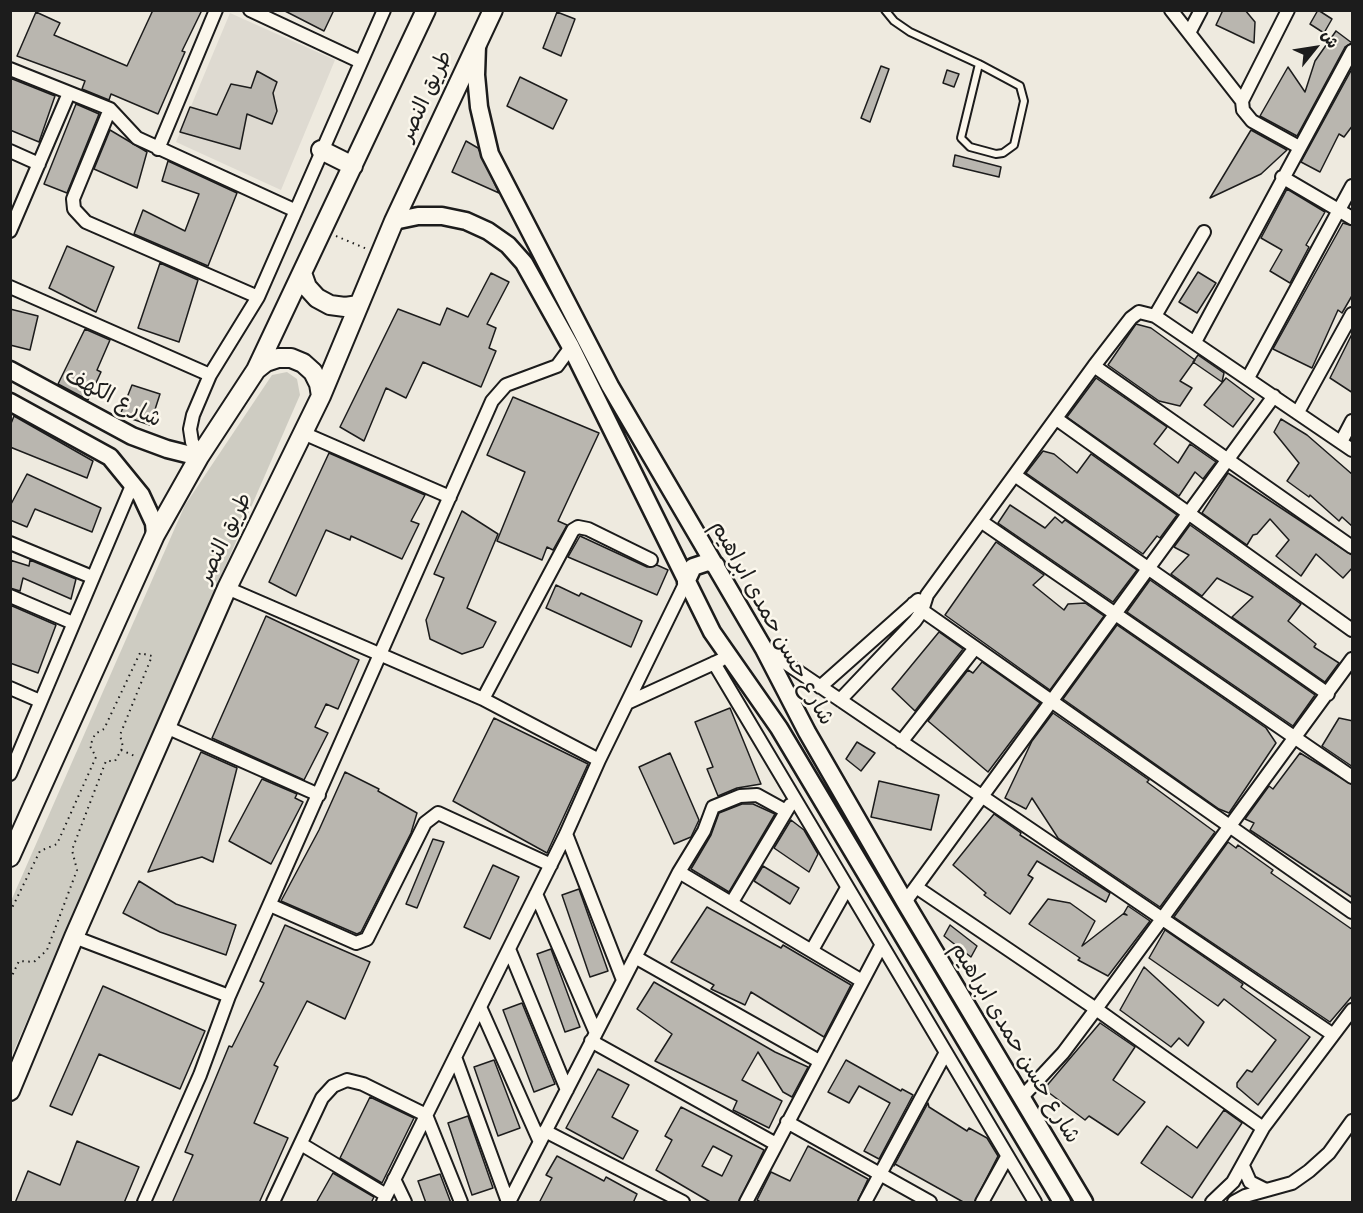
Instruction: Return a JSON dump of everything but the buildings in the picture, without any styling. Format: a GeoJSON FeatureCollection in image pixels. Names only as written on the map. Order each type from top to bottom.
{"type":"FeatureCollection","features":[{"type":"Feature","properties":{"kind":"main road","name":"طريق النصر"},"geometry":{"type":"LineString","coordinates":[[10,857],[155,536],[200,456],[256,370],[426,10]]}},
{"type":"Feature","properties":{"kind":"main road","name":"طريق النصر"},"geometry":{"type":"LineString","coordinates":[[10,1091],[74,937],[227,588],[321,396],[394,220],[493,10]]}},
{"type":"Feature","properties":{"kind":"main road","name":"شارع حسن حمدى ابراهيم"},"geometry":{"type":"LineString","coordinates":[[477,44],[478,107],[490,154],[610,386],[716,565],[764,649],[807,732],[905,902],[1084,1203]]}},
{"type":"Feature","properties":{"kind":"main road"},"geometry":{"type":"LineString","coordinates":[[321,150],[353,166]]}},
{"type":"Feature","properties":{"kind":"main road","name":"شارع حسن حمدى ابراهيم"},"geometry":{"type":"LineString","coordinates":[[394,220],[418,216],[442,216],[466,221],[488,231],[508,245],[524,263],[571,346],[686,582],[721,660],[779,728],[1062,1203]]}},
{"type":"Feature","properties":{"kind":"main road"},"geometry":{"type":"LineString","coordinates":[[302,273],[307,287],[317,298],[330,305],[345,308],[359,305]]}},
{"type":"Feature","properties":{"kind":"main road"},"geometry":{"type":"LineString","coordinates":[[256,370],[266,362],[279,358],[297,361],[313,372],[321,396]]}},
{"type":"Feature","properties":{"kind":"main road","name":"شارع الكهف"},"geometry":{"type":"LineString","coordinates":[[10,370],[132,436],[167,449],[200,456]]}},
{"type":"Feature","properties":{"kind":"main road"},"geometry":{"type":"LineString","coordinates":[[595,395],[610,386]]}},
{"type":"Feature","properties":{"kind":"main road"},"geometry":{"type":"LineString","coordinates":[[10,402],[97,447],[110,457],[133,483],[148,509],[155,536]]}},
{"type":"Feature","properties":{"kind":"main road"},"geometry":{"type":"LineString","coordinates":[[686,582],[693,567],[708,562],[716,565]]}},
{"type":"Feature","properties":{"kind":"street"},"geometry":{"type":"LineString","coordinates":[[158,150],[216,10]]}},
{"type":"Feature","properties":{"kind":"street"},"geometry":{"type":"LineString","coordinates":[[250,10],[361,62]]}},
{"type":"Feature","properties":{"kind":"street"},"geometry":{"type":"LineString","coordinates":[[200,456],[192,442],[190,429],[210,375],[258,297],[294,210],[384,10]]}},
{"type":"Feature","properties":{"kind":"street"},"geometry":{"type":"LineString","coordinates":[[1171,10],[1242,101],[1243,110],[1251,121],[1299,147]]}},
{"type":"Feature","properties":{"kind":"street"},"geometry":{"type":"LineString","coordinates":[[1189,33],[1201,10]]}},
{"type":"Feature","properties":{"kind":"street"},"geometry":{"type":"LineString","coordinates":[[1242,101],[1288,10]]}},
{"type":"Feature","properties":{"kind":"street"},"geometry":{"type":"LineString","coordinates":[[1195,342],[1282,177],[1353,51]]}},
{"type":"Feature","properties":{"kind":"street"},"geometry":{"type":"LineString","coordinates":[[10,69],[110,109],[137,138],[158,150],[294,210]]}},
{"type":"Feature","properties":{"kind":"street"},"geometry":{"type":"LineString","coordinates":[[12,224],[69,93]]}},
{"type":"Feature","properties":{"kind":"street"},"geometry":{"type":"LineString","coordinates":[[110,109],[73,199],[74,209],[87,222],[258,297]]}},
{"type":"Feature","properties":{"kind":"street"},"geometry":{"type":"LineString","coordinates":[[10,151],[39,164]]}},
{"type":"Feature","properties":{"kind":"street"},"geometry":{"type":"LineString","coordinates":[[1282,177],[1353,218]]}},
{"type":"Feature","properties":{"kind":"street"},"geometry":{"type":"LineString","coordinates":[[1248,378],[1353,186]]}},
{"type":"Feature","properties":{"kind":"street"},"geometry":{"type":"LineString","coordinates":[[1155,316],[1204,232]]}},
{"type":"Feature","properties":{"kind":"street"},"geometry":{"type":"LineString","coordinates":[[10,287],[210,375]]}},
{"type":"Feature","properties":{"kind":"street"},"geometry":{"type":"LineString","coordinates":[[840,700],[927,595],[1135,314],[1144,311],[1155,316],[1353,450]]}},
{"type":"Feature","properties":{"kind":"street"},"geometry":{"type":"LineString","coordinates":[[1298,412],[1353,314]]}},
{"type":"Feature","properties":{"kind":"street"},"geometry":{"type":"LineString","coordinates":[[144,1203],[200,1075],[229,996],[492,401],[506,385],[557,366],[571,346]]}},
{"type":"Feature","properties":{"kind":"street"},"geometry":{"type":"LineString","coordinates":[[1095,366],[1353,547]]}},
{"type":"Feature","properties":{"kind":"street"},"geometry":{"type":"LineString","coordinates":[[905,902],[1274,396]]}},
{"type":"Feature","properties":{"kind":"street"},"geometry":{"type":"LineString","coordinates":[[1058,420],[1353,630]]}},
{"type":"Feature","properties":{"kind":"street"},"geometry":{"type":"LineString","coordinates":[[1341,442],[1353,421]]}},
{"type":"Feature","properties":{"kind":"street"},"geometry":{"type":"LineString","coordinates":[[303,433],[450,497]]}},
{"type":"Feature","properties":{"kind":"street"},"geometry":{"type":"LineString","coordinates":[[1016,476],[1328,694]]}},
{"type":"Feature","properties":{"kind":"street"},"geometry":{"type":"LineString","coordinates":[[10,774],[133,483]]}},
{"type":"Feature","properties":{"kind":"street"},"geometry":{"type":"LineString","coordinates":[[982,522],[1353,777]]}},
{"type":"Feature","properties":{"kind":"street"},"geometry":{"type":"LineString","coordinates":[[483,699],[574,528],[588,529],[651,560]]}},
{"type":"Feature","properties":{"kind":"street"},"geometry":{"type":"LineString","coordinates":[[10,543],[92,577]]}},
{"type":"Feature","properties":{"kind":"street"},"geometry":{"type":"LineString","coordinates":[[301,1144],[384,1199],[551,865],[599,760],[686,582]]}},
{"type":"Feature","properties":{"kind":"street"},"geometry":{"type":"LineString","coordinates":[[227,588],[483,699],[599,760]]}},
{"type":"Feature","properties":{"kind":"street"},"geometry":{"type":"LineString","coordinates":[[10,596],[73,623]]}},
{"type":"Feature","properties":{"kind":"street"},"geometry":{"type":"LineString","coordinates":[[917,607],[1353,912]]}},
{"type":"Feature","properties":{"kind":"street"},"geometry":{"type":"LineString","coordinates":[[820,687],[917,607]]}},
{"type":"Feature","properties":{"kind":"street"},"geometry":{"type":"LineString","coordinates":[[901,741],[975,648]]}},
{"type":"Feature","properties":{"kind":"street"},"geometry":{"type":"LineString","coordinates":[[764,649],[1332,1034]]}},
{"type":"Feature","properties":{"kind":"street"},"geometry":{"type":"LineString","coordinates":[[627,703],[721,660],[794,798],[1035,1203]]}},
{"type":"Feature","properties":{"kind":"street"},"geometry":{"type":"LineString","coordinates":[[1022,1097],[1063,1053],[1350,667]]}},
{"type":"Feature","properties":{"kind":"street"},"geometry":{"type":"LineString","coordinates":[[10,688],[40,701]]}},
{"type":"Feature","properties":{"kind":"street"},"geometry":{"type":"LineString","coordinates":[[166,727],[319,795]]}},
{"type":"Feature","properties":{"kind":"street"},"geometry":{"type":"LineString","coordinates":[[508,1203],[679,872],[704,831],[713,807],[740,796],[757,795],[786,811]]}},
{"type":"Feature","properties":{"kind":"street"},"geometry":{"type":"LineString","coordinates":[[732,902],[794,798]]}},
{"type":"Feature","properties":{"kind":"street"},"geometry":{"type":"LineString","coordinates":[[270,904],[356,943],[367,939],[375,927],[424,823],[438,813],[551,865]]}},
{"type":"Feature","properties":{"kind":"street"},"geometry":{"type":"LineString","coordinates":[[566,834],[623,980]]}},
{"type":"Feature","properties":{"kind":"street"},"geometry":{"type":"LineString","coordinates":[[679,872],[862,981]]}},
{"type":"Feature","properties":{"kind":"street"},"geometry":{"type":"LineString","coordinates":[[916,887],[1096,1009],[1263,1128]]}},
{"type":"Feature","properties":{"kind":"street"},"geometry":{"type":"LineString","coordinates":[[812,950],[847,888]]}},
{"type":"Feature","properties":{"kind":"street"},"geometry":{"type":"LineString","coordinates":[[536,894],[593,1037],[776,1144]]}},
{"type":"Feature","properties":{"kind":"street"},"geometry":{"type":"LineString","coordinates":[[74,937],[229,996]]}},
{"type":"Feature","properties":{"kind":"street"},"geometry":{"type":"LineString","coordinates":[[746,1203],[881,946]]}},
{"type":"Feature","properties":{"kind":"street"},"geometry":{"type":"LineString","coordinates":[[509,949],[567,1090]]}},
{"type":"Feature","properties":{"kind":"street"},"geometry":{"type":"LineString","coordinates":[[635,957],[819,1061]]}},
{"type":"Feature","properties":{"kind":"street"},"geometry":{"type":"LineString","coordinates":[[480,1007],[542,1136],[683,1203]]}},
{"type":"Feature","properties":{"kind":"street"},"geometry":{"type":"LineString","coordinates":[[1212,1203],[1233,1182],[1263,1128],[1332,1034],[1353,1010]]}},
{"type":"Feature","properties":{"kind":"street"},"geometry":{"type":"LineString","coordinates":[[865,1203],[945,1054]]}},
{"type":"Feature","properties":{"kind":"street"},"geometry":{"type":"LineString","coordinates":[[455,1057],[508,1203]]}},
{"type":"Feature","properties":{"kind":"street"},"geometry":{"type":"LineString","coordinates":[[273,1203],[322,1098],[333,1086],[347,1080],[363,1084],[426,1115],[462,1203]]}},
{"type":"Feature","properties":{"kind":"street"},"geometry":{"type":"LineString","coordinates":[[1234,1203],[1292,1183],[1329,1153],[1353,1121]]}},
{"type":"Feature","properties":{"kind":"street"},"geometry":{"type":"LineString","coordinates":[[788,1122],[880,1174],[916,1199],[930,1203]]}},
{"type":"Feature","properties":{"kind":"street"},"geometry":{"type":"LineString","coordinates":[[982,1203],[1007,1157]]}},
{"type":"Feature","properties":{"kind":"street"},"geometry":{"type":"LineString","coordinates":[[1243,1166],[1250,1182],[1266,1191]]}},
{"type":"Feature","properties":{"kind":"street"},"geometry":{"type":"LineString","coordinates":[[394,1179],[405,1203]]}},
{"type":"Feature","properties":{"kind":"lane"},"geometry":{"type":"LineString","coordinates":[[885,10],[894,21],[910,32],[978,64],[1014,82],[1024,93],[1014,144],[1003,153],[996,154],[970,147],[961,138],[978,64]]}},
{"type":"Feature","properties":{"kind":"path"},"geometry":{"type":"LineString","coordinates":[[322,230],[380,254]]}},
{"type":"Feature","properties":{"kind":"path"},"geometry":{"type":"LineString","coordinates":[[10,912],[40,851],[57,844],[96,757],[90,746],[95,734],[104,729],[140,653],[152,657],[120,735],[123,747],[115,761],[106,761],[72,850],[77,870],[47,950],[34,962],[19,961],[10,980]]}},
{"type":"Feature","properties":{"kind":"shaded area"},"geometry":{"type":"Polygon","coordinates":[[[230,13],[335,60],[281,190],[176,142],[230,13]]]}},
{"type":"Feature","properties":{"kind":"shaded area"},"geometry":{"type":"Polygon","coordinates":[[[287,372],[297,379],[300,395],[11,1057],[11,901],[185,505],[272,375],[287,372]]]}}]}
